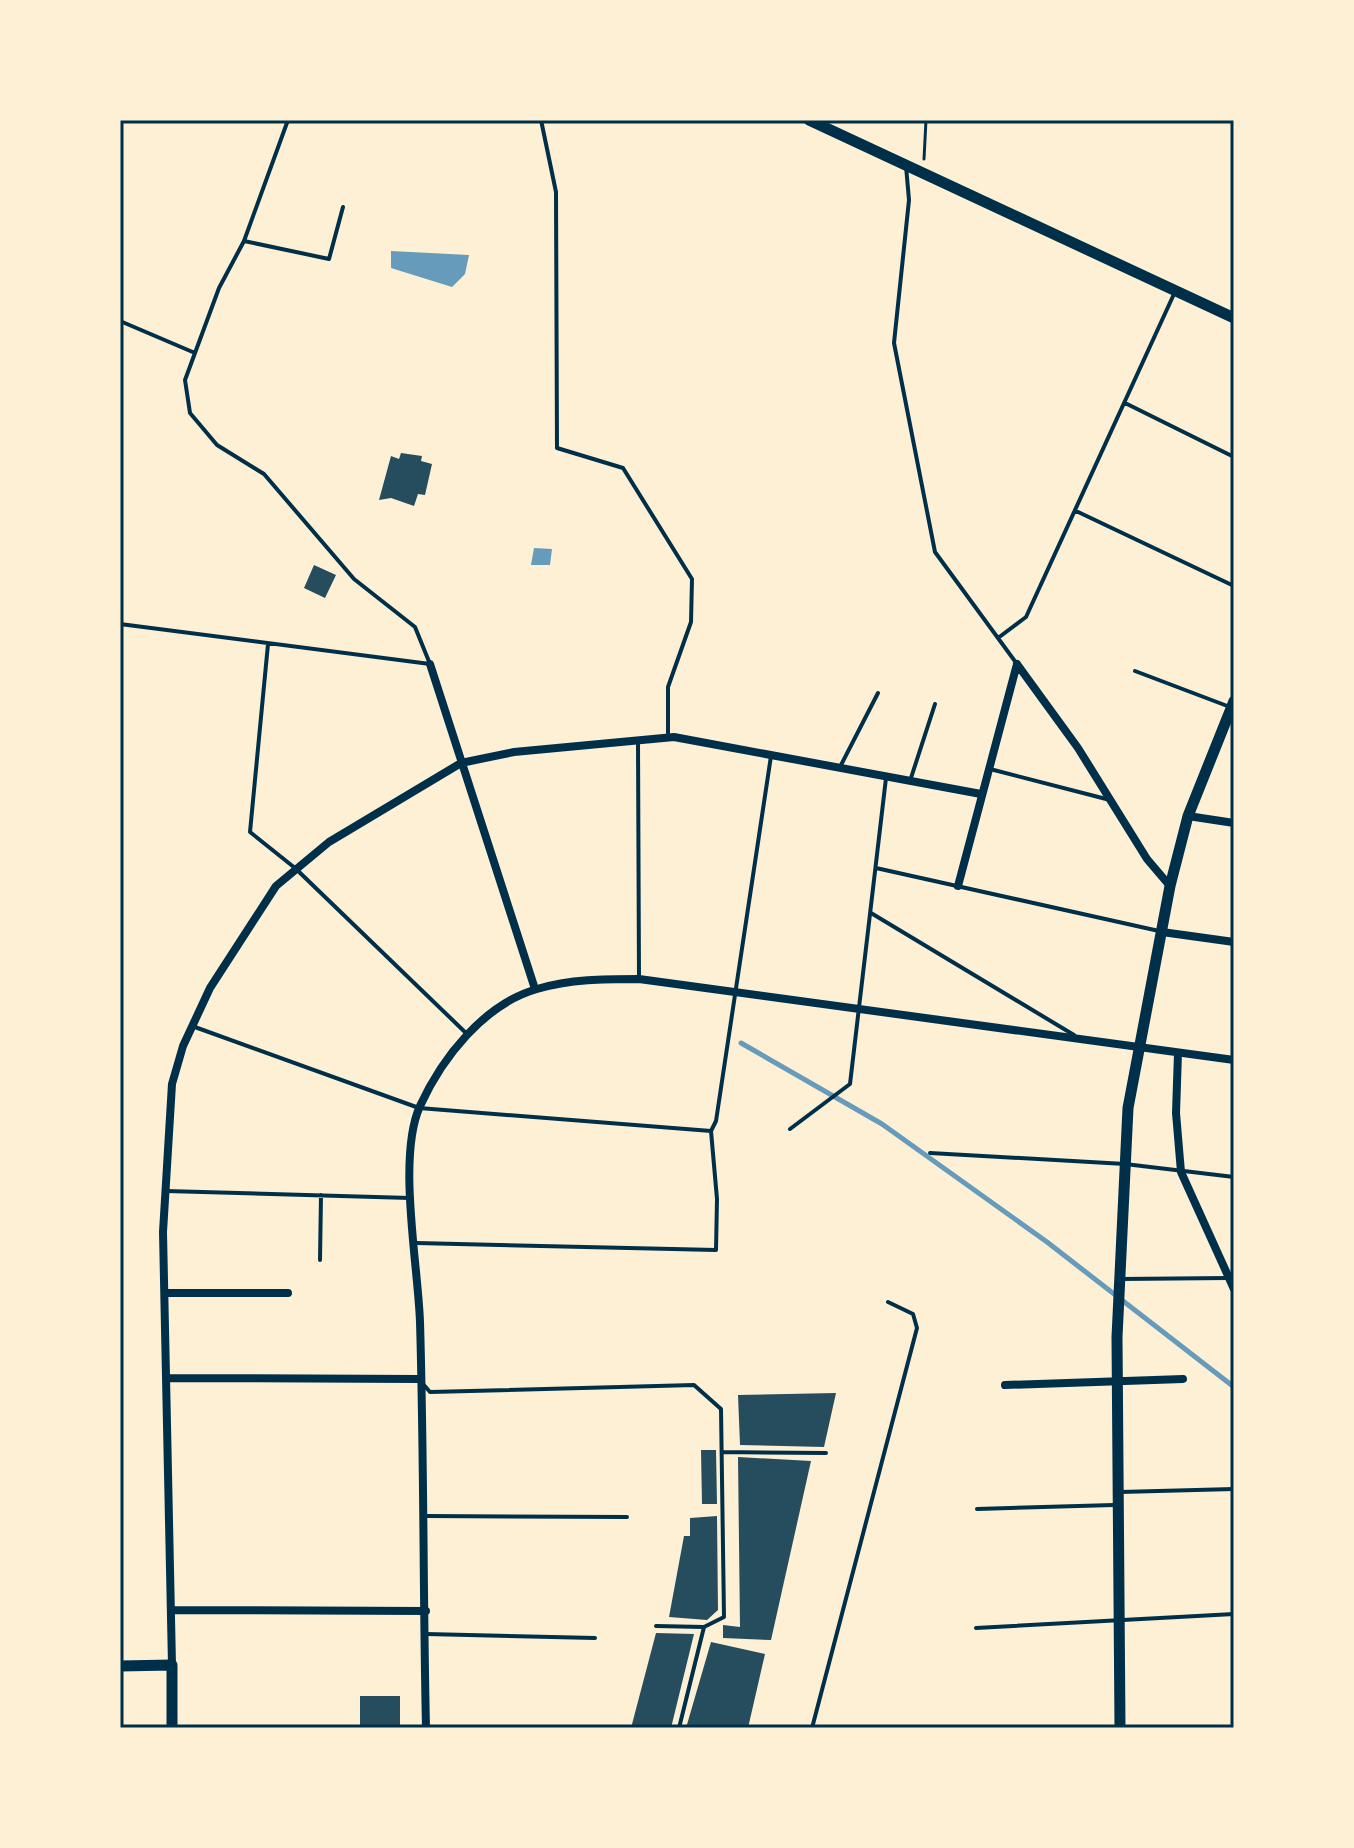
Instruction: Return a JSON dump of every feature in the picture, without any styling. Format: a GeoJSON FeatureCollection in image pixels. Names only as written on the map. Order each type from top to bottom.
{"type":"FeatureCollection","features":[{"type":"Feature","properties":{"kind":"street"},"geometry":{"type":"LineString","coordinates":[[809,120],[924,170],[1234,318]]}},
{"type":"Feature","properties":{"kind":"street"},"geometry":{"type":"LineString","coordinates":[[430,664],[535,989]]}},
{"type":"Feature","properties":{"kind":"street"},"geometry":{"type":"LineString","coordinates":[[958,886],[1017,664]]}},
{"type":"Feature","properties":{"kind":"street"},"geometry":{"type":"LineString","coordinates":[[1017,664],[1112,800],[1147,859],[1170,886]]}},
{"type":"Feature","properties":{"kind":"street"},"geometry":{"type":"LineString","coordinates":[[1120,1728],[1118,1284],[1125,1164],[1137,1049],[1170,886],[1188,816],[1233,706]]}},
{"type":"Feature","properties":{"kind":"street"},"geometry":{"type":"LineString","coordinates":[[172,1728],[165,1191],[172,1084],[192,1026],[210,988],[276,886],[329,842],[461,763],[514,752],[668,737],[771,753],[981,794]]}},
{"type":"Feature","properties":{"kind":"street"},"geometry":{"type":"LineString","coordinates":[[1188,816],[1234,823]]}},
{"type":"Feature","properties":{"kind":"street"},"geometry":{"type":"LineString","coordinates":[[1162,932],[1234,942]]}},
{"type":"Feature","properties":{"kind":"street"},"geometry":{"type":"LineString","coordinates":[[426,1728],[426,1611],[416,1243],[410,1139],[419,1108],[436,1076],[467,1034],[488,1017],[535,989],[588,979],[639,979],[1234,1060]]}},
{"type":"Feature","properties":{"kind":"street"},"geometry":{"type":"LineString","coordinates":[[1178,1053],[1176,1113],[1181,1172],[1234,1289]]}},
{"type":"Feature","properties":{"kind":"street"},"geometry":{"type":"LineString","coordinates":[[165,1293],[288,1293]]}},
{"type":"Feature","properties":{"kind":"street"},"geometry":{"type":"LineString","coordinates":[[167,1378],[419,1379]]}},
{"type":"Feature","properties":{"kind":"street"},"geometry":{"type":"LineString","coordinates":[[1005,1385],[1183,1379]]}},
{"type":"Feature","properties":{"kind":"street"},"geometry":{"type":"LineString","coordinates":[[171,1610],[426,1611]]}},
{"type":"Feature","properties":{"kind":"street"},"geometry":{"type":"LineString","coordinates":[[120,1666],[172,1665]]}},
{"type":"Feature","properties":{"kind":"lane"},"geometry":{"type":"LineString","coordinates":[[120,624],[430,664],[415,627],[354,579],[264,474],[217,445],[190,413],[185,380],[219,288],[244,241],[288,120]]}},
{"type":"Feature","properties":{"kind":"lane"},"geometry":{"type":"LineString","coordinates":[[541,120],[556,192],[557,448],[623,468],[692,579],[691,622],[668,687],[668,737]]}},
{"type":"Feature","properties":{"kind":"lane"},"geometry":{"type":"LineString","coordinates":[[906,164],[909,200],[894,343],[935,552],[1017,664]]}},
{"type":"Feature","properties":{"kind":"lane"},"geometry":{"type":"LineString","coordinates":[[244,241],[329,259],[343,207]]}},
{"type":"Feature","properties":{"kind":"lane"},"geometry":{"type":"LineString","coordinates":[[998,638],[1026,617],[1175,292]]}},
{"type":"Feature","properties":{"kind":"lane"},"geometry":{"type":"LineString","coordinates":[[120,321],[196,353]]}},
{"type":"Feature","properties":{"kind":"lane"},"geometry":{"type":"LineString","coordinates":[[1125,403],[1234,457]]}},
{"type":"Feature","properties":{"kind":"lane"},"geometry":{"type":"LineString","coordinates":[[1076,511],[1234,586]]}},
{"type":"Feature","properties":{"kind":"lane"},"geometry":{"type":"LineString","coordinates":[[268,643],[250,832],[295,868],[467,1034]]}},
{"type":"Feature","properties":{"kind":"lane"},"geometry":{"type":"LineString","coordinates":[[1135,671],[1233,706]]}},
{"type":"Feature","properties":{"kind":"lane"},"geometry":{"type":"LineString","coordinates":[[840,767],[878,693]]}},
{"type":"Feature","properties":{"kind":"lane"},"geometry":{"type":"LineString","coordinates":[[910,781],[935,704]]}},
{"type":"Feature","properties":{"kind":"lane"},"geometry":{"type":"LineString","coordinates":[[638,738],[639,979]]}},
{"type":"Feature","properties":{"kind":"lane"},"geometry":{"type":"LineString","coordinates":[[416,1243],[716,1250],[717,1199],[711,1131],[716,1121],[771,753]]}},
{"type":"Feature","properties":{"kind":"lane"},"geometry":{"type":"LineString","coordinates":[[988,768],[1112,800]]}},
{"type":"Feature","properties":{"kind":"lane"},"geometry":{"type":"LineString","coordinates":[[790,1129],[850,1084],[887,776]]}},
{"type":"Feature","properties":{"kind":"lane"},"geometry":{"type":"LineString","coordinates":[[876,868],[1162,932]]}},
{"type":"Feature","properties":{"kind":"lane"},"geometry":{"type":"LineString","coordinates":[[871,913],[1083,1041]]}},
{"type":"Feature","properties":{"kind":"lane"},"geometry":{"type":"LineString","coordinates":[[192,1026],[419,1108],[711,1131]]}},
{"type":"Feature","properties":{"kind":"lane"},"geometry":{"type":"LineString","coordinates":[[930,1153],[1125,1164],[1234,1177]]}},
{"type":"Feature","properties":{"kind":"lane"},"geometry":{"type":"LineString","coordinates":[[165,1191],[412,1198]]}},
{"type":"Feature","properties":{"kind":"lane"},"geometry":{"type":"LineString","coordinates":[[320,1260],[321,1195]]}},
{"type":"Feature","properties":{"kind":"lane"},"geometry":{"type":"LineString","coordinates":[[1118,1284],[1228,1278]]}},
{"type":"Feature","properties":{"kind":"lane"},"geometry":{"type":"LineString","coordinates":[[812,1728],[917,1328],[913,1314],[888,1302]]}},
{"type":"Feature","properties":{"kind":"lane"},"geometry":{"type":"LineString","coordinates":[[419,1379],[430,1392],[694,1385],[721,1409],[724,1617],[704,1627],[656,1626]]}},
{"type":"Feature","properties":{"kind":"lane"},"geometry":{"type":"LineString","coordinates":[[722,1452],[826,1453]]}},
{"type":"Feature","properties":{"kind":"lane"},"geometry":{"type":"LineString","coordinates":[[977,1509],[1234,1489]]}},
{"type":"Feature","properties":{"kind":"lane"},"geometry":{"type":"LineString","coordinates":[[423,1516],[627,1517]]}},
{"type":"Feature","properties":{"kind":"lane"},"geometry":{"type":"LineString","coordinates":[[976,1628],[1234,1614]]}},
{"type":"Feature","properties":{"kind":"lane"},"geometry":{"type":"LineString","coordinates":[[679,1728],[704,1627]]}},
{"type":"Feature","properties":{"kind":"lane"},"geometry":{"type":"LineString","coordinates":[[426,1634],[595,1638]]}},
{"type":"Feature","properties":{"kind":"path"},"geometry":{"type":"LineString","coordinates":[[924,170],[926,120]]}},
{"type":"Feature","properties":{"kind":"water"},"geometry":{"type":"Polygon","coordinates":[[[391,251],[469,255],[465,274],[452,287],[391,268],[391,251]]]}},
{"type":"Feature","properties":{"kind":"water"},"geometry":{"type":"Polygon","coordinates":[[[534,548],[552,549],[550,565],[531,565],[534,548]]]}},
{"type":"Feature","properties":{"kind":"building"},"geometry":{"type":"Polygon","coordinates":[[[401,453],[422,456],[421,461],[432,464],[425,495],[418,494],[414,506],[391,498],[379,500],[391,456],[399,459],[401,453]]]}},
{"type":"Feature","properties":{"kind":"building"},"geometry":{"type":"Polygon","coordinates":[[[314,565],[336,575],[325,598],[304,588],[314,565]]]}},
{"type":"Feature","properties":{"kind":"building"},"geometry":{"type":"Polygon","coordinates":[[[836,1393],[824,1447],[740,1445],[738,1395],[836,1393]]]}},
{"type":"Feature","properties":{"kind":"building"},"geometry":{"type":"Polygon","coordinates":[[[701,1450],[716,1450],[717,1504],[702,1504],[701,1450]]]}},
{"type":"Feature","properties":{"kind":"building"},"geometry":{"type":"Polygon","coordinates":[[[738,1457],[811,1461],[771,1640],[723,1638],[723,1625],[740,1627],[738,1457]]]}},
{"type":"Feature","properties":{"kind":"building"},"geometry":{"type":"Polygon","coordinates":[[[717,1516],[718,1610],[707,1620],[669,1617],[684,1536],[690,1536],[690,1518],[717,1516]]]}},
{"type":"Feature","properties":{"kind":"building"},"geometry":{"type":"Polygon","coordinates":[[[656,1633],[694,1634],[671,1728],[631,1728],[656,1633]]]}},
{"type":"Feature","properties":{"kind":"building"},"geometry":{"type":"Polygon","coordinates":[[[711,1642],[765,1654],[748,1728],[686,1728],[711,1642]]]}},
{"type":"Feature","properties":{"kind":"building"},"geometry":{"type":"Polygon","coordinates":[[[360,1696],[400,1696],[400,1727],[360,1727],[360,1696]]]}},
{"type":"Feature","properties":{"kind":"waterway"},"geometry":{"type":"LineString","coordinates":[[741,1043],[882,1124],[1047,1242],[1234,1387]]}}]}
